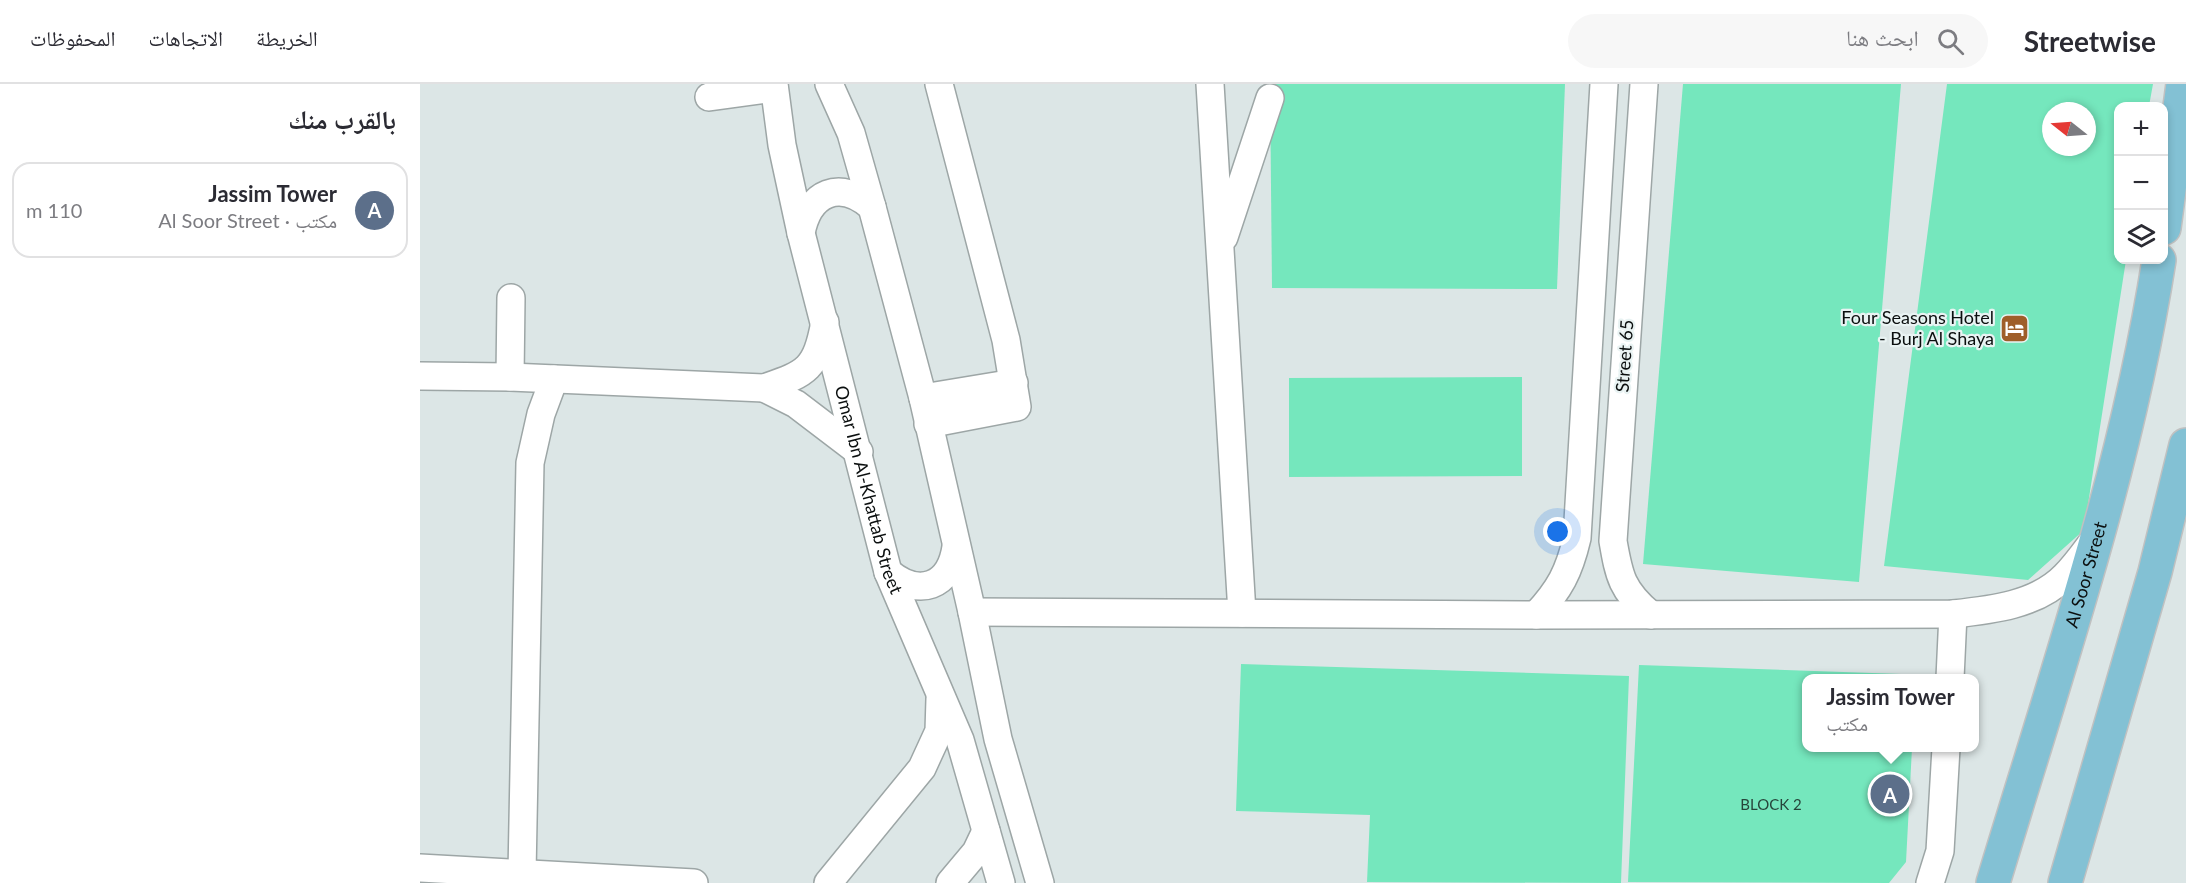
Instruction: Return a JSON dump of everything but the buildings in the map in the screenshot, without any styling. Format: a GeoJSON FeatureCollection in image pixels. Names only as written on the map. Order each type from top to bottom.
{"type":"FeatureCollection","features":[{"type":"Feature","properties":{"kind":"main road"},"geometry":{"type":"LineString","coordinates":[[2166,210],[2183,84]]}},
{"type":"Feature","properties":{"kind":"main road","name":"Al Soor Street"},"geometry":{"type":"LineString","coordinates":[[1993,883],[2099,534],[2147,338],[2158,264]]}},
{"type":"Feature","properties":{"kind":"main road"},"geometry":{"type":"LineString","coordinates":[[2065,883],[2155,572],[2186,445]]}},
{"type":"Feature","properties":{"kind":"street"},"geometry":{"type":"LineString","coordinates":[[829,84],[851,133],[872,207],[925,411],[972,612],[998,739],[1040,883]]}},
{"type":"Feature","properties":{"kind":"street"},"geometry":{"type":"LineString","coordinates":[[925,411],[1016,395],[1006,339],[939,84]]}},
{"type":"Feature","properties":{"kind":"street"},"geometry":{"type":"LineString","coordinates":[[1210,84],[1242,613]]}},
{"type":"Feature","properties":{"kind":"street","name":"Street 65"},"geometry":{"type":"LineString","coordinates":[[1536,615],[1556,593],[1570,569],[1577,538],[1604,84]]}},
{"type":"Feature","properties":{"kind":"street","name":"Street 65"},"geometry":{"type":"LineString","coordinates":[[1644,84],[1613,540],[1619,577],[1632,599],[1651,615]]}},
{"type":"Feature","properties":{"kind":"street"},"geometry":{"type":"LineString","coordinates":[[709,97],[774,86]]}},
{"type":"Feature","properties":{"kind":"street","name":"Omar Ibn Al-Khattab Street"},"geometry":{"type":"LineString","coordinates":[[774,86],[782,145],[801,233],[888,572],[940,698],[960,740],[1001,883]]}},
{"type":"Feature","properties":{"kind":"street"},"geometry":{"type":"LineString","coordinates":[[1220,249],[1270,98]]}},
{"type":"Feature","properties":{"kind":"street"},"geometry":{"type":"LineString","coordinates":[[801,233],[804,216],[813,202],[827,194],[844,192],[859,196],[872,207]]}},
{"type":"Feature","properties":{"kind":"street"},"geometry":{"type":"LineString","coordinates":[[510,377],[511,298]]}},
{"type":"Feature","properties":{"kind":"street"},"geometry":{"type":"LineString","coordinates":[[420,376],[510,377],[764,388],[794,378],[814,362],[825,320]]}},
{"type":"Feature","properties":{"kind":"street"},"geometry":{"type":"LineString","coordinates":[[522,873],[530,463],[541,414],[554,379]]}},
{"type":"Feature","properties":{"kind":"street"},"geometry":{"type":"LineString","coordinates":[[764,388],[796,404],[858,452]]}},
{"type":"Feature","properties":{"kind":"street"},"geometry":{"type":"LineString","coordinates":[[972,612],[1536,615],[1953,614],[1992,610],[2035,597],[2064,578],[2099,534]]}},
{"type":"Feature","properties":{"kind":"street"},"geometry":{"type":"LineString","coordinates":[[888,572],[900,583],[916,587],[931,585],[945,577],[954,563],[956,547]]}},
{"type":"Feature","properties":{"kind":"street"},"geometry":{"type":"LineString","coordinates":[[1950,674],[1953,614]]}},
{"type":"Feature","properties":{"kind":"street"},"geometry":{"type":"LineString","coordinates":[[828,883],[922,768],[939,731],[940,698]]}},
{"type":"Feature","properties":{"kind":"street"},"geometry":{"type":"LineString","coordinates":[[1930,883],[1940,851],[1946,752]]}},
{"type":"Feature","properties":{"kind":"street"},"geometry":{"type":"LineString","coordinates":[[950,883],[976,852],[986,831]]}},
{"type":"Feature","properties":{"kind":"street"},"geometry":{"type":"LineString","coordinates":[[420,868],[478,877],[522,873],[694,883]]}},
{"type":"Feature","properties":{"kind":"place","name":"Four Seasons Hotel - Burj Al Shaya"},"geometry":{"type":"Point","coordinates":[2015,328]}},
{"type":"Feature","properties":{"kind":"place","name":"Jassim Tower"},"geometry":{"type":"Point","coordinates":[1890,794]}}]}
